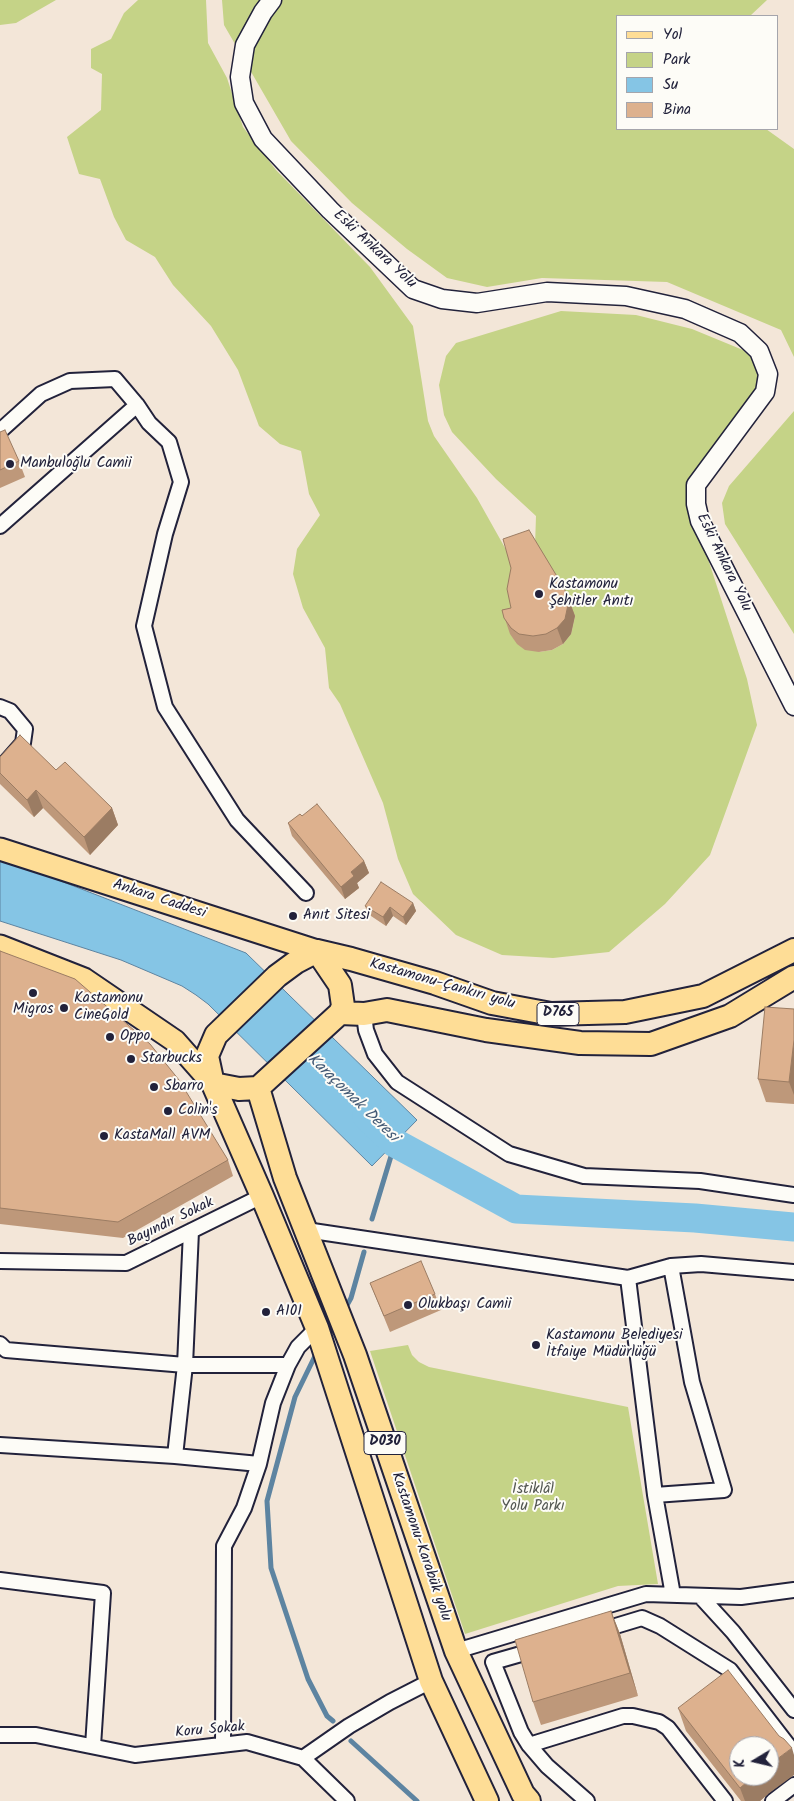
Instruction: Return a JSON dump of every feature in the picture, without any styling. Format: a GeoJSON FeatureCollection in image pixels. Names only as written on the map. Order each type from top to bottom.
{"type":"FeatureCollection","features":[{"type":"Feature","properties":{"kind":"highway","name":"Kastamonu-Çankırı yolu"},"geometry":{"type":"LineString","coordinates":[[317,951],[435,983],[492,1003],[551,1014],[625,1012],[703,996],[794,950]]}},
{"type":"Feature","properties":{"kind":"highway"},"geometry":{"type":"LineString","coordinates":[[213,1084],[239,1089],[258,1088],[340,1013],[343,1006],[340,985],[317,951],[296,962],[278,976],[216,1035],[207,1056],[213,1084],[317,1328],[431,1681],[487,1801]]}},
{"type":"Feature","properties":{"kind":"highway","name":"Kastamonu-Çankırı yolu"},"geometry":{"type":"LineString","coordinates":[[340,1013],[364,1014],[388,1010],[486,1030],[580,1043],[651,1044],[730,1016],[794,977]]}},
{"type":"Feature","properties":{"kind":"highway","name":"Kastamonu-Karabük yolu"},"geometry":{"type":"LineString","coordinates":[[258,1088],[286,1178],[355,1354],[456,1651],[528,1799]]}},
{"type":"Feature","properties":{"kind":"main road","name":"Ankara Caddesi"},"geometry":{"type":"LineString","coordinates":[[0,849],[317,951]]}},
{"type":"Feature","properties":{"kind":"main road"},"geometry":{"type":"LineString","coordinates":[[0,946],[84,979],[175,1041],[213,1084]]}},
{"type":"Feature","properties":{"kind":"street","name":"Eski Ankara Yolu"},"geometry":{"type":"LineString","coordinates":[[272,0],[263,12],[246,45],[240,77],[244,103],[264,138],[330,210],[413,289],[442,299],[477,303],[547,292],[626,296],[685,309],[740,333],[759,351],[768,374],[765,392],[696,485],[696,504],[700,521],[794,706]]}},
{"type":"Feature","properties":{"kind":"street"},"geometry":{"type":"LineString","coordinates":[[0,431],[41,394],[70,381],[115,379],[138,405],[149,423],[169,442],[182,482],[165,534],[144,626],[165,707],[237,820],[306,893]]}},
{"type":"Feature","properties":{"kind":"street"},"geometry":{"type":"LineString","coordinates":[[0,526],[138,405]]}},
{"type":"Feature","properties":{"kind":"street"},"geometry":{"type":"LineString","coordinates":[[0,707],[10,711],[25,729],[23,743],[0,769]]}},
{"type":"Feature","properties":{"kind":"street"},"geometry":{"type":"LineString","coordinates":[[364,1014],[366,1030],[375,1054],[398,1082],[509,1154],[584,1176],[700,1181],[794,1195]]}},
{"type":"Feature","properties":{"kind":"street","name":"Bayındır Sokak"},"geometry":{"type":"LineString","coordinates":[[0,1261],[126,1263],[262,1196]]}},
{"type":"Feature","properties":{"kind":"street"},"geometry":{"type":"LineString","coordinates":[[306,1230],[628,1278],[671,1266],[701,1264],[794,1272]]}},
{"type":"Feature","properties":{"kind":"street"},"geometry":{"type":"LineString","coordinates":[[175,1456],[185,1365],[191,1231]]}},
{"type":"Feature","properties":{"kind":"street"},"geometry":{"type":"LineString","coordinates":[[655,1494],[724,1490],[692,1382],[671,1266]]}},
{"type":"Feature","properties":{"kind":"street"},"geometry":{"type":"LineString","coordinates":[[628,1278],[655,1494],[673,1595]]}},
{"type":"Feature","properties":{"kind":"street"},"geometry":{"type":"LineString","coordinates":[[223,1745],[224,1546],[244,1508],[259,1464],[273,1403],[288,1365],[298,1347],[317,1328]]}},
{"type":"Feature","properties":{"kind":"street"},"geometry":{"type":"LineString","coordinates":[[0,1344],[6,1350],[185,1365],[288,1365]]}},
{"type":"Feature","properties":{"kind":"street"},"geometry":{"type":"LineString","coordinates":[[0,1444],[175,1456],[259,1464]]}},
{"type":"Feature","properties":{"kind":"street"},"geometry":{"type":"LineString","coordinates":[[0,1580],[103,1592],[93,1746]]}},
{"type":"Feature","properties":{"kind":"street"},"geometry":{"type":"LineString","coordinates":[[456,1651],[646,1594],[741,1597],[794,1590]]}},
{"type":"Feature","properties":{"kind":"street"},"geometry":{"type":"LineString","coordinates":[[701,1597],[733,1632],[794,1710]]}},
{"type":"Feature","properties":{"kind":"street"},"geometry":{"type":"LineString","coordinates":[[586,1635],[642,1618],[660,1626],[730,1670],[794,1753]]}},
{"type":"Feature","properties":{"kind":"street"},"geometry":{"type":"LineString","coordinates":[[485,1642],[521,1732],[529,1745],[547,1766],[587,1801]]}},
{"type":"Feature","properties":{"kind":"street"},"geometry":{"type":"LineString","coordinates":[[493,1662],[549,1646]]}},
{"type":"Feature","properties":{"kind":"street"},"geometry":{"type":"LineString","coordinates":[[347,1801],[303,1758],[349,1726],[431,1681]]}},
{"type":"Feature","properties":{"kind":"street"},"geometry":{"type":"LineString","coordinates":[[529,1745],[623,1716],[633,1716],[659,1722],[668,1728],[725,1801]]}},
{"type":"Feature","properties":{"kind":"street","name":"Koru Sokak"},"geometry":{"type":"LineString","coordinates":[[0,1735],[36,1735],[135,1754],[247,1742],[303,1758]]}},
{"type":"Feature","properties":{"kind":"street"},"geometry":{"type":"LineString","coordinates":[[773,1801],[794,1785]]}},
{"type":"Feature","properties":{"kind":"green space"},"geometry":{"type":"Polygon","coordinates":[[[0,0],[56,0],[16,23],[0,25],[0,0]]]}},
{"type":"Feature","properties":{"kind":"green space"},"geometry":{"type":"Polygon","coordinates":[[[138,0],[206,0],[208,43],[227,78],[243,127],[276,170],[370,267],[413,326],[428,421],[434,436],[477,498],[509,555],[539,652],[552,650],[563,644],[571,634],[575,616],[535,546],[536,516],[496,479],[452,432],[444,415],[439,385],[446,356],[456,343],[561,311],[636,315],[692,329],[743,350],[756,362],[763,376],[761,393],[704,477],[699,531],[747,679],[757,725],[710,855],[665,904],[609,952],[553,958],[502,955],[456,935],[413,894],[398,859],[383,803],[340,704],[329,688],[325,648],[303,608],[293,574],[297,549],[320,515],[309,494],[301,451],[280,444],[259,426],[238,370],[211,326],[173,285],[155,257],[126,240],[114,217],[100,179],[79,174],[67,137],[101,110],[102,74],[91,68],[91,49],[111,39],[124,13],[138,0]]]}},
{"type":"Feature","properties":{"kind":"green space"},"geometry":{"type":"Polygon","coordinates":[[[222,0],[767,0],[751,15],[616,15],[616,130],[767,130],[794,149],[794,357],[781,330],[667,282],[542,278],[487,287],[447,278],[407,249],[352,203],[291,141],[224,25],[222,0]]]}},
{"type":"Feature","properties":{"kind":"green space"},"geometry":{"type":"Polygon","coordinates":[[[794,411],[794,634],[725,524],[722,503],[729,486],[794,411]]]}},
{"type":"Feature","properties":{"kind":"green space","name":"İstiklâl Yolu Parkı"},"geometry":{"type":"Polygon","coordinates":[[[408,1345],[412,1355],[419,1362],[429,1367],[628,1407],[658,1584],[618,1586],[465,1634],[370,1351],[408,1345]]]}},
{"type":"Feature","properties":{"kind":"water"},"geometry":{"type":"Polygon","coordinates":[[[0,861],[53,878],[246,953],[417,1120],[372,1166],[208,1004],[196,995],[182,986],[121,960],[0,921],[0,861]]]}},
{"type":"Feature","properties":{"kind":"building"},"geometry":{"type":"Polygon","coordinates":[[[5,430],[19,461],[0,470],[0,432],[5,430]]]}},
{"type":"Feature","properties":{"kind":"building","name":"Kastamonu Şehitler Anıtı"},"geometry":{"type":"Polygon","coordinates":[[[529,530],[564,588],[569,600],[565,619],[557,628],[546,634],[533,636],[519,634],[511,628],[504,618],[502,610],[511,608],[507,589],[511,568],[503,539],[529,530]]]}},
{"type":"Feature","properties":{"kind":"building"},"geometry":{"type":"Polygon","coordinates":[[[20,735],[56,770],[65,762],[112,808],[84,837],[36,790],[27,800],[0,773],[0,757],[20,735]]]}},
{"type":"Feature","properties":{"kind":"building"},"geometry":{"type":"Polygon","coordinates":[[[317,804],[364,861],[351,872],[354,876],[341,887],[288,823],[300,814],[302,816],[317,804]]]}},
{"type":"Feature","properties":{"kind":"building"},"geometry":{"type":"Polygon","coordinates":[[[381,882],[413,903],[403,917],[390,907],[383,917],[365,906],[381,882]]]}},
{"type":"Feature","properties":{"kind":"building","name":"KastaMall AVM"},"geometry":{"type":"Polygon","coordinates":[[[0,951],[75,979],[150,1044],[179,1080],[228,1160],[118,1222],[0,1208],[0,951]]]}},
{"type":"Feature","properties":{"kind":"building"},"geometry":{"type":"Polygon","coordinates":[[[765,1007],[794,1009],[794,1040],[789,1082],[758,1079],[765,1007]]]}},
{"type":"Feature","properties":{"kind":"building"},"geometry":{"type":"Polygon","coordinates":[[[421,1261],[435,1294],[384,1316],[370,1283],[421,1261]]]}},
{"type":"Feature","properties":{"kind":"building"},"geometry":{"type":"Polygon","coordinates":[[[611,1611],[630,1673],[533,1702],[515,1640],[611,1611]]]}},
{"type":"Feature","properties":{"kind":"building"},"geometry":{"type":"Polygon","coordinates":[[[728,1670],[779,1736],[729,1736],[729,1774],[678,1708],[728,1670]]]}},
{"type":"Feature","properties":{"kind":"building"},"geometry":{"type":"Polygon","coordinates":[[[779,1736],[784,1739],[792,1748],[779,1758],[779,1736]]]}},
{"type":"Feature","properties":{"kind":"waterway","name":"Karaçomak Deresi"},"geometry":{"type":"LineString","coordinates":[[367,1116],[395,1143],[516,1209],[695,1218],[794,1227]]}},
{"type":"Feature","properties":{"kind":"waterway"},"geometry":{"type":"LineString","coordinates":[[372,1219],[395,1143]]}},
{"type":"Feature","properties":{"kind":"waterway"},"geometry":{"type":"LineString","coordinates":[[346,1307],[351,1298],[364,1252]]}},
{"type":"Feature","properties":{"kind":"waterway"},"geometry":{"type":"LineString","coordinates":[[315,1356],[295,1397],[267,1501],[271,1568],[308,1679],[327,1716],[333,1721]]}},
{"type":"Feature","properties":{"kind":"waterway"},"geometry":{"type":"LineString","coordinates":[[351,1741],[417,1801]]}},
{"type":"Feature","properties":{"kind":"place","name":"Manbuloğlu Camii"},"geometry":{"type":"Point","coordinates":[10,464]}},
{"type":"Feature","properties":{"kind":"place","name":"Kastamonu Şehitler Anıtı"},"geometry":{"type":"Point","coordinates":[539,594]}},
{"type":"Feature","properties":{"kind":"place","name":"Anıt Sitesi"},"geometry":{"type":"Point","coordinates":[293,916]}},
{"type":"Feature","properties":{"kind":"place","name":"Migros"},"geometry":{"type":"Point","coordinates":[33,993]}},
{"type":"Feature","properties":{"kind":"place","name":"Kastamonu CineGold"},"geometry":{"type":"Point","coordinates":[64,1008]}},
{"type":"Feature","properties":{"kind":"place","name":"Oppo"},"geometry":{"type":"Point","coordinates":[110,1037]}},
{"type":"Feature","properties":{"kind":"place","name":"Starbucks"},"geometry":{"type":"Point","coordinates":[131,1059]}},
{"type":"Feature","properties":{"kind":"place","name":"Sbarro"},"geometry":{"type":"Point","coordinates":[154,1087]}},
{"type":"Feature","properties":{"kind":"place","name":"Colin's"},"geometry":{"type":"Point","coordinates":[168,1111]}},
{"type":"Feature","properties":{"kind":"place","name":"KastaMall AVM"},"geometry":{"type":"Point","coordinates":[104,1136]}},
{"type":"Feature","properties":{"kind":"place","name":"Olukbaşı Camii"},"geometry":{"type":"Point","coordinates":[408,1305]}},
{"type":"Feature","properties":{"kind":"place","name":"A101"},"geometry":{"type":"Point","coordinates":[266,1312]}},
{"type":"Feature","properties":{"kind":"place","name":"Kastamonu Belediyesi İtfaiye Müdürlüğü"},"geometry":{"type":"Point","coordinates":[536,1345]}}]}
